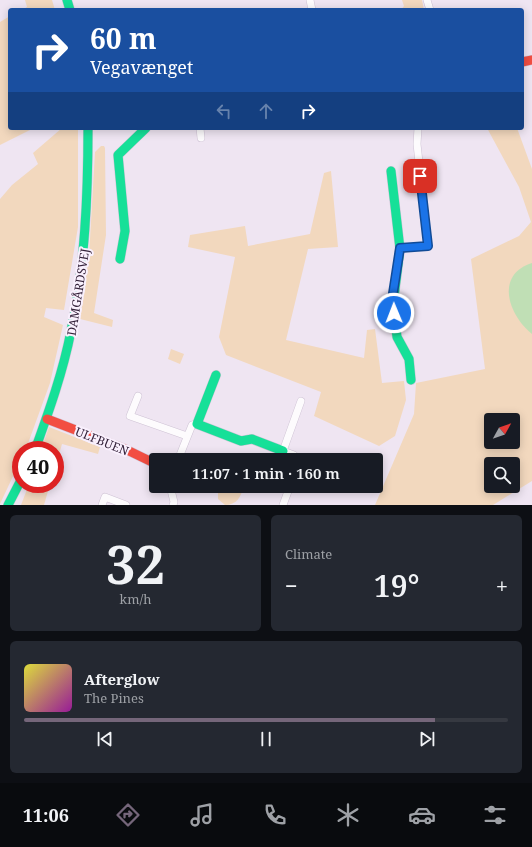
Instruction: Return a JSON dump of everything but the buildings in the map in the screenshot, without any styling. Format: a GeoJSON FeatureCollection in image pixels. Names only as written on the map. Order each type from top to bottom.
{"type":"FeatureCollection","features":[{"type":"Feature","properties":{"kind":"street","name":"DAMGÅRDSVEJ"},"geometry":{"type":"LineString","coordinates":[[38,441],[47,419],[71,338],[84,261],[88,187],[88,130]]}},
{"type":"Feature","properties":{"kind":"street"},"geometry":{"type":"LineString","coordinates":[[120,258],[125,231],[118,155],[144,130]]}},
{"type":"Feature","properties":{"kind":"street"},"geometry":{"type":"LineString","coordinates":[[200,130],[201,138]]}},
{"type":"Feature","properties":{"kind":"street"},"geometry":{"type":"LineString","coordinates":[[400,248],[428,246],[417,144],[418,130]]}},
{"type":"Feature","properties":{"kind":"street"},"geometry":{"type":"LineString","coordinates":[[391,171],[400,248],[393,305],[397,336],[409,359],[411,380]]}},
{"type":"Feature","properties":{"kind":"street"},"geometry":{"type":"LineString","coordinates":[[197,424],[216,375]]}},
{"type":"Feature","properties":{"kind":"street"},"geometry":{"type":"LineString","coordinates":[[138,396],[130,416],[187,436]]}},
{"type":"Feature","properties":{"kind":"street"},"geometry":{"type":"LineString","coordinates":[[283,451],[301,401]]}},
{"type":"Feature","properties":{"kind":"street","name":"ULFBUEN"},"geometry":{"type":"LineString","coordinates":[[47,419],[125,449],[149,461]]}},
{"type":"Feature","properties":{"kind":"street"},"geometry":{"type":"LineString","coordinates":[[181,453],[192,425],[197,424],[241,441],[252,439],[288,453]]}},
{"type":"Feature","properties":{"kind":"street"},"geometry":{"type":"LineString","coordinates":[[8,505],[14,493]]}},
{"type":"Feature","properties":{"kind":"street"},"geometry":{"type":"LineString","coordinates":[[172,493],[174,502],[173,505]]}},
{"type":"Feature","properties":{"kind":"street"},"geometry":{"type":"LineString","coordinates":[[283,505],[287,493]]}},
{"type":"Feature","properties":{"kind":"street"},"geometry":{"type":"LineString","coordinates":[[102,505],[105,497],[126,505]]}},
{"type":"Feature","properties":{"kind":"shaded area"},"geometry":{"type":"Polygon","coordinates":[[[25,0],[52,0],[54,8],[25,8],[27,7],[25,0]]]}},
{"type":"Feature","properties":{"kind":"shaded area"},"geometry":{"type":"Polygon","coordinates":[[[402,0],[422,0],[424,8],[402,8],[404,6],[402,0]]]}},
{"type":"Feature","properties":{"kind":"shaded area"},"geometry":{"type":"Polygon","coordinates":[[[8,17],[8,130],[30,130],[0,145],[0,22],[8,17]]]}},
{"type":"Feature","properties":{"kind":"shaded area"},"geometry":{"type":"Polygon","coordinates":[[[60,130],[78,130],[78,227],[64,310],[46,308],[44,317],[63,325],[50,383],[29,441],[12,441],[12,478],[0,504],[0,199],[12,185],[38,164],[33,153],[60,130]]]}},
{"type":"Feature","properties":{"kind":"shaded area"},"geometry":{"type":"Polygon","coordinates":[[[488,130],[518,130],[532,169],[532,481],[520,488],[520,457],[484,457],[484,493],[512,493],[493,505],[375,505],[380,493],[383,493],[383,486],[414,414],[416,383],[485,369],[471,259],[519,236],[531,222],[519,187],[488,130]]]}},
{"type":"Feature","properties":{"kind":"shaded area"},"geometry":{"type":"Polygon","coordinates":[[[101,146],[104,146],[105,148],[106,235],[94,313],[113,320],[112,327],[80,319],[89,256],[95,152],[101,146]]]}},
{"type":"Feature","properties":{"kind":"shaded area"},"geometry":{"type":"Polygon","coordinates":[[[331,171],[338,247],[308,249],[286,340],[364,358],[367,330],[375,329],[382,383],[404,381],[406,400],[395,436],[379,446],[314,416],[321,392],[226,355],[219,337],[235,257],[188,247],[190,235],[245,226],[248,246],[310,234],[324,173],[331,171]]]}},
{"type":"Feature","properties":{"kind":"shaded area"},"geometry":{"type":"Polygon","coordinates":[[[532,263],[532,334],[517,317],[512,307],[509,296],[509,286],[513,277],[520,269],[532,263]]]}},
{"type":"Feature","properties":{"kind":"shaded area"},"geometry":{"type":"Polygon","coordinates":[[[171,349],[184,354],[180,364],[168,359],[171,349]]]}},
{"type":"Feature","properties":{"kind":"shaded area"},"geometry":{"type":"Polygon","coordinates":[[[49,427],[100,447],[98,454],[64,445],[64,441],[44,441],[49,427]]]}},
{"type":"Feature","properties":{"kind":"shaded area"},"geometry":{"type":"Polygon","coordinates":[[[26,493],[47,493],[44,505],[21,505],[26,493]]]}},
{"type":"Feature","properties":{"kind":"shaded area"},"geometry":{"type":"Polygon","coordinates":[[[218,493],[241,493],[238,500],[229,505],[225,505],[218,499],[218,493]]]}},
{"type":"Feature","properties":{"kind":"traffic: fast"},"geometry":{"type":"LineString","coordinates":[[67,0],[69,8]]}},
{"type":"Feature","properties":{"kind":"traffic: fast"},"geometry":{"type":"LineString","coordinates":[[38,441],[60,376],[76,306],[85,230],[88,130]]}},
{"type":"Feature","properties":{"kind":"traffic: fast"},"geometry":{"type":"LineString","coordinates":[[120,259],[125,231],[118,155],[144,130]]}},
{"type":"Feature","properties":{"kind":"traffic: fast"},"geometry":{"type":"LineString","coordinates":[[391,171],[400,249],[393,305],[397,337],[409,359],[411,380]]}},
{"type":"Feature","properties":{"kind":"traffic: fast"},"geometry":{"type":"LineString","coordinates":[[216,375],[197,424],[241,441],[252,439],[283,451]]}},
{"type":"Feature","properties":{"kind":"traffic: fast"},"geometry":{"type":"LineString","coordinates":[[8,505],[14,493]]}},
{"type":"Feature","properties":{"kind":"traffic: jam"},"geometry":{"type":"LineString","coordinates":[[524,62],[532,60]]}},
{"type":"Feature","properties":{"kind":"traffic: jam"},"geometry":{"type":"LineString","coordinates":[[47,419],[125,449],[149,461]]}},
{"type":"Feature","properties":{"kind":"route"},"geometry":{"type":"LineString","coordinates":[[394,313],[392,300],[400,259],[400,248],[428,246],[420,176]]}}]}
